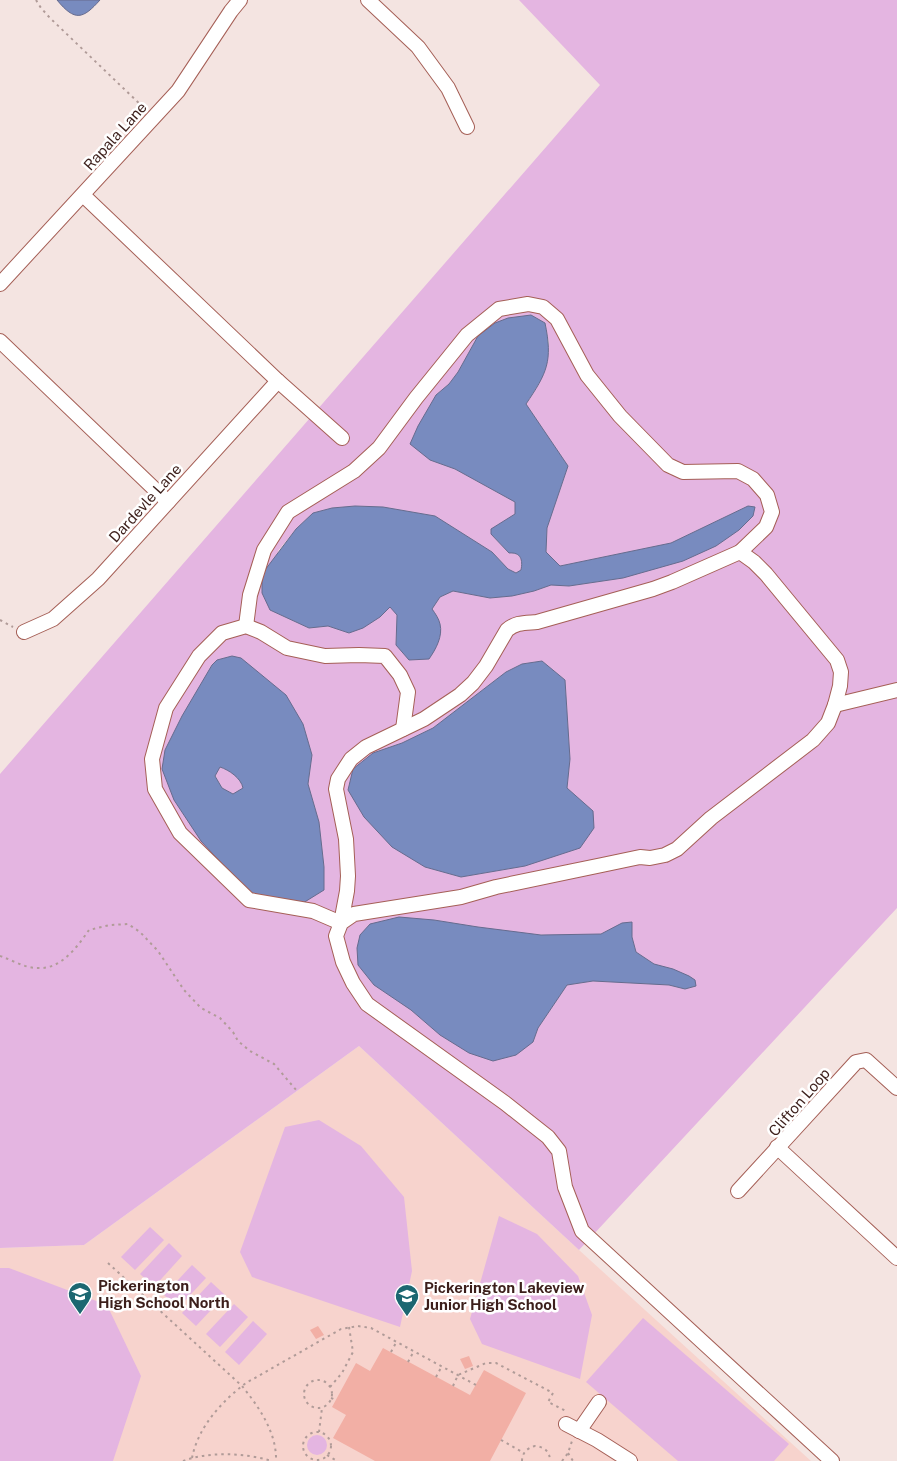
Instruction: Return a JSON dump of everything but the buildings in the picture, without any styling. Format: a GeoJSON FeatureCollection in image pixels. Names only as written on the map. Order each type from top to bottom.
{"type":"FeatureCollection","features":[{"type":"Feature","properties":{"kind":"street","name":"Rapala Lane"},"geometry":{"type":"LineString","coordinates":[[0,284],[178,91],[240,0]]}},
{"type":"Feature","properties":{"kind":"street"},"geometry":{"type":"LineString","coordinates":[[368,0],[418,47],[448,88],[467,127]]}},
{"type":"Feature","properties":{"kind":"street"},"geometry":{"type":"LineString","coordinates":[[82,196],[278,381],[342,438]]}},
{"type":"Feature","properties":{"kind":"street"},"geometry":{"type":"LineString","coordinates":[[246,626],[250,595],[264,550],[288,512],[354,472],[379,448],[416,398],[467,335],[499,310],[528,304],[543,307],[557,319],[587,375],[620,416],[668,465],[683,472],[738,471],[753,479],[767,495],[772,512],[766,527],[740,552],[653,589],[537,622],[520,623],[512,626],[507,630],[486,666],[473,683],[442,708],[366,747],[351,759],[338,778],[336,789],[346,839],[348,869],[347,891],[341,923],[336,936],[343,962],[353,983],[367,1004],[505,1103],[548,1137],[559,1151],[565,1187],[582,1231],[832,1461]]}},
{"type":"Feature","properties":{"kind":"street"},"geometry":{"type":"LineString","coordinates":[[0,340],[168,502]]}},
{"type":"Feature","properties":{"kind":"street","name":"Dardevle Lane"},"geometry":{"type":"LineString","coordinates":[[24,632],[53,619],[98,579],[278,381]]}},
{"type":"Feature","properties":{"kind":"street"},"geometry":{"type":"LineString","coordinates":[[341,923],[354,914],[461,897],[496,887],[602,864],[640,857],[650,858],[678,850],[711,818],[813,740],[828,723],[835,705],[841,672],[837,660],[766,574],[740,552]]}},
{"type":"Feature","properties":{"kind":"street"},"geometry":{"type":"LineString","coordinates":[[341,923],[314,911],[249,900],[180,833],[155,789],[152,759],[166,708],[199,656],[222,634],[246,626],[261,632],[287,648],[325,656],[359,654],[385,656],[400,674],[408,692],[403,729]]}},
{"type":"Feature","properties":{"kind":"street"},"geometry":{"type":"LineString","coordinates":[[835,705],[897,690]]}},
{"type":"Feature","properties":{"kind":"street","name":"Clifton Loop"},"geometry":{"type":"LineString","coordinates":[[897,1088],[866,1060],[856,1062],[778,1147],[897,1258]]}},
{"type":"Feature","properties":{"kind":"street"},"geometry":{"type":"LineString","coordinates":[[738,1191],[778,1147]]}},
{"type":"Feature","properties":{"kind":"street"},"geometry":{"type":"LineString","coordinates":[[579,1431],[599,1402]]}},
{"type":"Feature","properties":{"kind":"street"},"geometry":{"type":"LineString","coordinates":[[566,1424],[630,1461]]}},
{"type":"Feature","properties":{"kind":"path"},"geometry":{"type":"LineString","coordinates":[[36,0],[40,8],[50,18],[153,117]]}},
{"type":"Feature","properties":{"kind":"path"},"geometry":{"type":"LineString","coordinates":[[0,956],[38,969],[54,965],[74,952],[89,930],[110,925],[128,924],[140,932],[158,951],[184,990],[201,1008],[220,1018],[233,1032],[238,1041],[250,1052],[274,1064],[297,1091]]}},
{"type":"Feature","properties":{"kind":"path"},"geometry":{"type":"LineString","coordinates":[[108,1263],[242,1386],[251,1397],[266,1423],[276,1449],[276,1461]]}},
{"type":"Feature","properties":{"kind":"path"},"geometry":{"type":"LineString","coordinates":[[330,1387],[342,1374],[353,1352],[349,1327]]}},
{"type":"Feature","properties":{"kind":"path"},"geometry":{"type":"LineString","coordinates":[[192,1458],[198,1440],[207,1423],[242,1386],[334,1331],[349,1327],[371,1328],[476,1385]]}},
{"type":"Feature","properties":{"kind":"path"},"geometry":{"type":"LineString","coordinates":[[391,1352],[397,1341]]}},
{"type":"Feature","properties":{"kind":"path"},"geometry":{"type":"LineString","coordinates":[[408,1362],[414,1351]]}},
{"type":"Feature","properties":{"kind":"path"},"geometry":{"type":"LineString","coordinates":[[453,1386],[458,1375],[486,1363],[496,1363],[553,1393],[548,1402],[566,1412],[566,1424]]}},
{"type":"Feature","properties":{"kind":"path"},"geometry":{"type":"LineString","coordinates":[[436,1377],[442,1366]]}},
{"type":"Feature","properties":{"kind":"path"},"geometry":{"type":"LineString","coordinates":[[317,1380],[325,1382],[330,1387],[332,1398],[322,1408],[315,1408],[307,1403],[304,1391],[309,1384],[317,1380]]}},
{"type":"Feature","properties":{"kind":"path"},"geometry":{"type":"LineString","coordinates":[[332,1398],[336,1400]]}},
{"type":"Feature","properties":{"kind":"path"},"geometry":{"type":"LineString","coordinates":[[319,1432],[322,1408]]}},
{"type":"Feature","properties":{"kind":"path"},"geometry":{"type":"LineString","coordinates":[[562,1461],[579,1431]]}},
{"type":"Feature","properties":{"kind":"path"},"geometry":{"type":"LineString","coordinates":[[311,1432],[319,1432],[324,1434],[331,1446],[327,1455],[318,1460],[309,1458],[302,1446],[305,1438],[311,1432]]}},
{"type":"Feature","properties":{"kind":"path"},"geometry":{"type":"LineString","coordinates":[[501,1440],[524,1453]]}},
{"type":"Feature","properties":{"kind":"path"},"geometry":{"type":"LineString","coordinates":[[522,1461],[524,1453],[530,1447],[540,1446],[547,1451],[550,1461]]}},
{"type":"Feature","properties":{"kind":"path"},"geometry":{"type":"LineString","coordinates":[[568,1453],[573,1461]]}},
{"type":"Feature","properties":{"kind":"path"},"geometry":{"type":"LineString","coordinates":[[184,1461],[192,1458],[231,1454],[272,1461]]}},
{"type":"Feature","properties":{"kind":"path"},"geometry":{"type":"LineString","coordinates":[[327,1455],[337,1461]]}},
{"type":"Feature","properties":{"kind":"shaded area"},"geometry":{"type":"Polygon","coordinates":[[[519,0],[897,0],[897,908],[579,1250],[359,1046],[84,1245],[0,1248],[0,774],[600,85],[519,0]],[[531,315],[478,336],[458,372],[449,384],[436,395],[430,460],[455,469],[515,502],[515,514],[491,534],[509,553],[519,555],[522,563],[521,570],[516,573],[508,569],[492,552],[435,516],[383,507],[355,506],[332,508],[313,513],[296,529],[278,551],[270,610],[309,628],[328,626],[349,633],[380,617],[390,607],[397,614],[396,646],[440,623],[432,609],[440,597],[453,591],[490,598],[512,596],[551,585],[569,586],[623,578],[748,506],[671,543],[560,566],[546,552],[547,528],[568,466],[526,404],[539,384],[549,343],[545,323],[531,315]],[[232,656],[217,660],[212,665],[165,750],[324,890],[324,867],[319,822],[308,784],[312,755],[303,724],[232,656]],[[542,661],[522,664],[506,672],[433,728],[402,743],[373,753],[425,867],[461,877],[525,866],[567,788],[570,759],[565,680],[542,661]],[[434,920],[411,1010],[441,1035],[533,1042],[538,1028],[567,985],[593,981],[669,985],[685,989],[696,986],[689,976],[654,964],[636,952],[631,922],[603,933],[558,936],[516,933],[434,920]]]}},
{"type":"Feature","properties":{"kind":"shaded area"},"geometry":{"type":"Polygon","coordinates":[[[220,767],[234,774],[243,788],[233,794],[222,788],[215,775],[220,767]]]}},
{"type":"Feature","properties":{"kind":"shaded area","name":"Pickerington Lakeview Junior High School"},"geometry":{"type":"Polygon","coordinates":[[[359,1046],[811,1461],[0,1461],[0,1248],[84,1245],[359,1046]]]}},
{"type":"Feature","properties":{"kind":"shaded area"},"geometry":{"type":"Polygon","coordinates":[[[319,1120],[361,1146],[404,1197],[412,1271],[400,1327],[252,1277],[240,1252],[285,1127],[319,1120]]]}},
{"type":"Feature","properties":{"kind":"shaded area"},"geometry":{"type":"Polygon","coordinates":[[[499,1216],[537,1234],[578,1276],[592,1315],[580,1379],[482,1344],[470,1319],[499,1216]]]}},
{"type":"Feature","properties":{"kind":"shaded area"},"geometry":{"type":"Polygon","coordinates":[[[150,1227],[164,1240],[135,1270],[121,1257],[150,1227]]]}},
{"type":"Feature","properties":{"kind":"shaded area"},"geometry":{"type":"Polygon","coordinates":[[[169,1243],[182,1256],[154,1287],[140,1274],[169,1243]]]}},
{"type":"Feature","properties":{"kind":"shaded area"},"geometry":{"type":"Polygon","coordinates":[[[192,1265],[206,1278],[178,1308],[164,1295],[192,1265]]]}},
{"type":"Feature","properties":{"kind":"shaded area"},"geometry":{"type":"Polygon","coordinates":[[[0,1268],[9,1268],[107,1305],[141,1376],[113,1461],[0,1461],[0,1268]]]}},
{"type":"Feature","properties":{"kind":"shaded area"},"geometry":{"type":"Polygon","coordinates":[[[211,1282],[225,1295],[196,1326],[182,1313],[211,1282]]]}},
{"type":"Feature","properties":{"kind":"shaded area"},"geometry":{"type":"Polygon","coordinates":[[[234,1304],[248,1317],[220,1347],[206,1334],[234,1304]]]}},
{"type":"Feature","properties":{"kind":"shaded area"},"geometry":{"type":"Polygon","coordinates":[[[643,1318],[789,1444],[774,1461],[678,1461],[586,1382],[643,1318]]]}},
{"type":"Feature","properties":{"kind":"shaded area"},"geometry":{"type":"Polygon","coordinates":[[[253,1321],[267,1334],[239,1365],[225,1352],[253,1321]]]}},
{"type":"Feature","properties":{"kind":"shaded area"},"geometry":{"type":"Polygon","coordinates":[[[317,1435],[324,1438],[327,1445],[324,1452],[317,1455],[310,1452],[307,1445],[310,1438],[317,1435]]]}},
{"type":"Feature","properties":{"kind":"water"},"geometry":{"type":"Polygon","coordinates":[[[57,0],[100,0],[84,14],[74,15],[57,0]]]}},
{"type":"Feature","properties":{"kind":"water"},"geometry":{"type":"Polygon","coordinates":[[[531,315],[545,323],[548,357],[539,384],[526,404],[568,466],[547,528],[546,552],[560,566],[671,543],[748,506],[755,507],[753,516],[739,530],[716,546],[683,561],[623,578],[569,586],[551,585],[512,596],[490,598],[453,591],[440,597],[432,609],[437,616],[441,633],[429,659],[409,660],[396,645],[397,615],[390,607],[380,617],[363,628],[349,633],[328,626],[309,628],[270,610],[262,593],[262,574],[296,529],[313,513],[332,508],[355,506],[383,507],[435,516],[492,552],[508,569],[516,573],[521,570],[522,563],[519,555],[509,553],[491,534],[491,529],[515,514],[515,502],[455,469],[430,460],[410,444],[436,395],[449,384],[458,372],[478,336],[495,323],[508,318],[531,315]]]}},
{"type":"Feature","properties":{"kind":"water"},"geometry":{"type":"Polygon","coordinates":[[[232,656],[241,658],[286,695],[303,724],[312,755],[308,784],[319,822],[324,867],[324,890],[303,903],[249,893],[201,841],[174,800],[162,769],[165,750],[182,716],[212,665],[217,660],[232,656]],[[220,767],[215,776],[222,788],[233,794],[243,788],[242,784],[231,772],[220,767]]]}},
{"type":"Feature","properties":{"kind":"water"},"geometry":{"type":"Polygon","coordinates":[[[542,661],[565,680],[570,759],[567,788],[593,811],[594,828],[580,848],[525,866],[461,877],[425,867],[392,847],[364,817],[348,790],[353,769],[373,753],[402,743],[433,728],[506,672],[522,664],[542,661]]]}},
{"type":"Feature","properties":{"kind":"water"},"geometry":{"type":"Polygon","coordinates":[[[399,917],[541,935],[601,934],[622,923],[632,922],[632,937],[636,952],[654,964],[689,976],[695,980],[696,986],[685,989],[669,985],[593,981],[567,985],[538,1028],[533,1042],[516,1055],[493,1061],[469,1053],[440,1035],[411,1010],[374,985],[358,965],[357,948],[360,935],[370,924],[399,917]]]}},
{"type":"Feature","properties":{"kind":"place","name":"Pickerington High School North"},"geometry":{"type":"Point","coordinates":[80,1315]}},
{"type":"Feature","properties":{"kind":"place","name":"Pickerington Lakeview Junior High School"},"geometry":{"type":"Point","coordinates":[407,1317]}}]}
